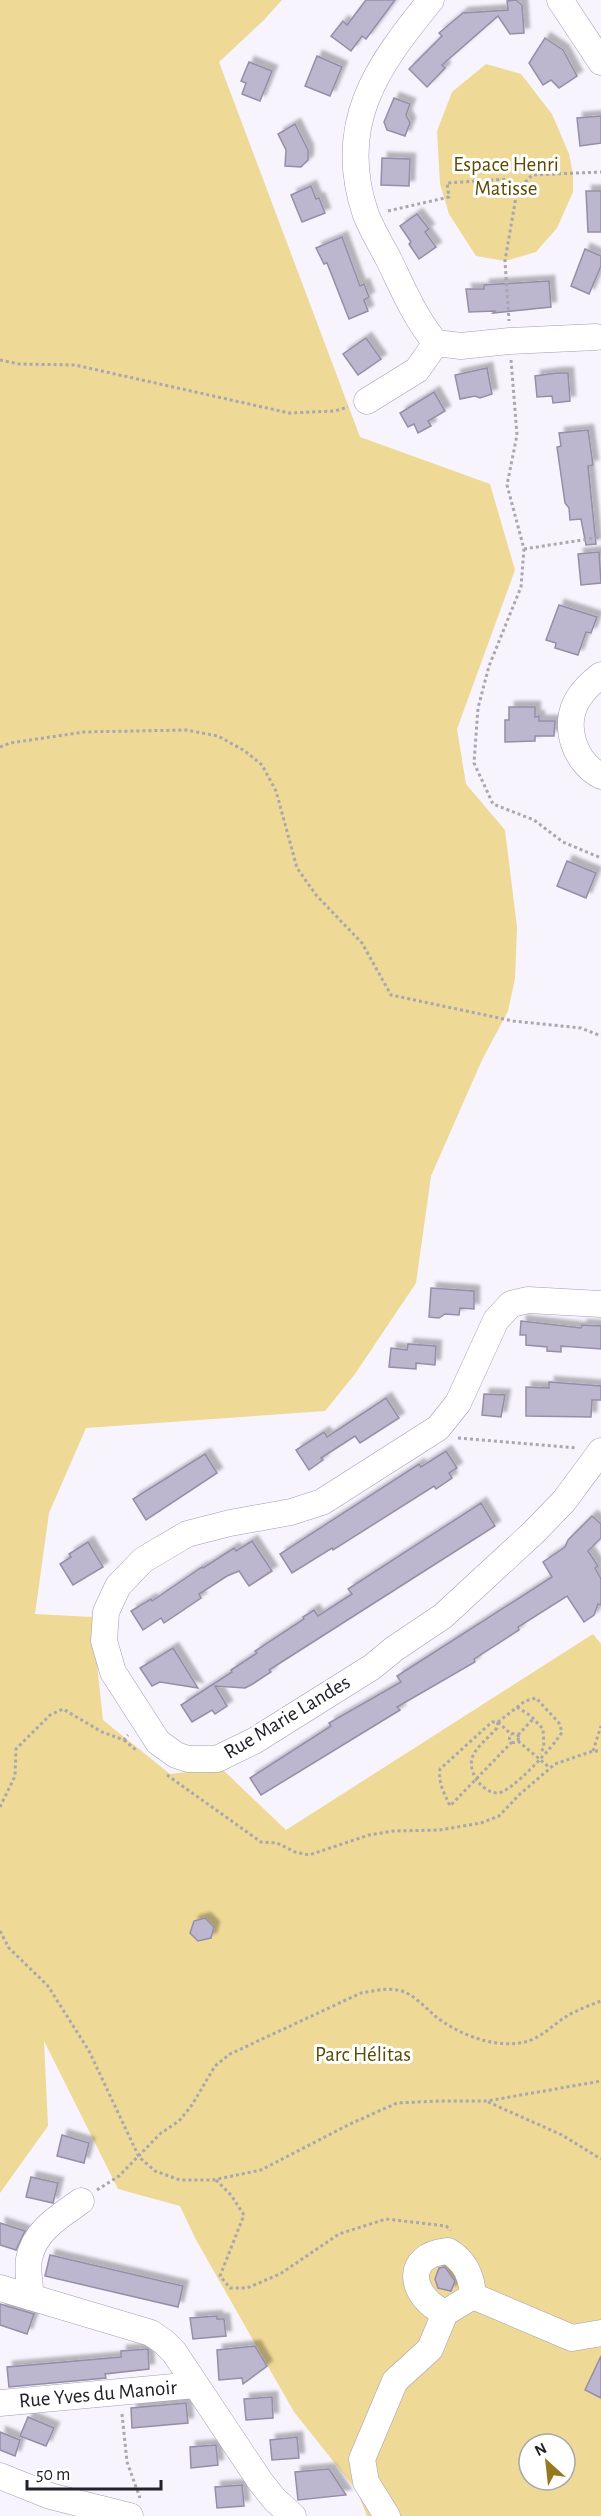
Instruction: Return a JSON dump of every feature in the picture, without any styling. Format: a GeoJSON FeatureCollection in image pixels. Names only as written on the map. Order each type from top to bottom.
{"type":"FeatureCollection","features":[{"type":"Feature","properties":{"kind":"street"},"geometry":{"type":"LineString","coordinates":[[431,0],[387,56],[371,83],[362,108],[356,149],[359,182],[366,216],[421,324],[436,343],[460,346],[510,341],[599,340]]}},
{"type":"Feature","properties":{"kind":"street"},"geometry":{"type":"LineString","coordinates":[[560,0],[601,62]]}},
{"type":"Feature","properties":{"kind":"street"},"geometry":{"type":"LineString","coordinates":[[367,401],[417,370],[436,343]]}},
{"type":"Feature","properties":{"kind":"street"},"geometry":{"type":"LineString","coordinates":[[601,675],[577,700],[572,714],[571,735],[577,754],[601,776]]}},
{"type":"Feature","properties":{"kind":"street","name":"Rue Marie Landes"},"geometry":{"type":"LineString","coordinates":[[590,1450],[564,1501],[534,1533],[442,1616],[394,1648],[372,1667],[254,1741],[217,1759],[195,1761],[176,1755],[158,1742],[112,1672],[104,1641],[106,1612],[118,1586],[143,1560],[188,1534],[230,1523],[291,1512],[321,1502],[438,1428],[458,1403],[496,1320],[511,1304],[528,1300],[601,1304]]}},
{"type":"Feature","properties":{"kind":"street"},"geometry":{"type":"LineString","coordinates":[[31,2297],[29,2260],[38,2236],[81,2201]]}},
{"type":"Feature","properties":{"kind":"street"},"geometry":{"type":"LineString","coordinates":[[445,2313],[432,2307],[422,2296],[416,2284],[415,2274],[419,2264],[429,2256],[448,2251],[460,2258],[473,2282],[473,2296]]}},
{"type":"Feature","properties":{"kind":"street"},"geometry":{"type":"LineString","coordinates":[[0,2288],[151,2333],[164,2342],[174,2352],[260,2481],[275,2500],[293,2516]]}},
{"type":"Feature","properties":{"kind":"street"},"geometry":{"type":"LineString","coordinates":[[387,2516],[366,2482],[362,2459],[395,2381],[430,2349],[445,2313],[473,2296]]}},
{"type":"Feature","properties":{"kind":"street"},"geometry":{"type":"LineString","coordinates":[[473,2296],[572,2338],[601,2333]]}},
{"type":"Feature","properties":{"kind":"street","name":"Rue Yves du Manoir"},"geometry":{"type":"LineString","coordinates":[[0,2403],[195,2385]]}},
{"type":"Feature","properties":{"kind":"street"},"geometry":{"type":"LineString","coordinates":[[0,2476],[50,2496],[138,2511]]}},
{"type":"Feature","properties":{"kind":"path"},"geometry":{"type":"LineString","coordinates":[[601,172],[532,175],[517,191],[505,261],[517,435],[507,485],[524,549],[521,587],[489,666],[478,708],[474,763],[493,804],[534,820],[563,842],[601,858]]}},
{"type":"Feature","properties":{"kind":"path"},"geometry":{"type":"LineString","coordinates":[[366,216],[449,197],[447,183],[508,179],[517,191]]}},
{"type":"Feature","properties":{"kind":"path"},"geometry":{"type":"LineString","coordinates":[[0,360],[19,363],[75,364],[289,413],[335,411],[367,401]]}},
{"type":"Feature","properties":{"kind":"path"},"geometry":{"type":"LineString","coordinates":[[524,549],[601,537]]}},
{"type":"Feature","properties":{"kind":"path"},"geometry":{"type":"LineString","coordinates":[[0,747],[10,743],[84,732],[186,730],[218,736],[245,751],[262,765],[276,791],[297,868],[316,895],[362,944],[391,995],[513,1021],[581,1028],[601,1036]]}},
{"type":"Feature","properties":{"kind":"path"},"geometry":{"type":"LineString","coordinates":[[438,1428],[454,1438],[590,1450]]}},
{"type":"Feature","properties":{"kind":"path"},"geometry":{"type":"LineString","coordinates":[[498,1722],[497,1728],[470,1759],[470,1767],[476,1779],[486,1790],[501,1793],[514,1784],[539,1759],[559,1737],[562,1729],[536,1698],[530,1698],[498,1722],[492,1722],[440,1768],[439,1777],[450,1806],[476,1779],[512,1742],[518,1741]]}},
{"type":"Feature","properties":{"kind":"path"},"geometry":{"type":"LineString","coordinates":[[517,1707],[542,1726],[544,1747],[539,1759]]}},
{"type":"Feature","properties":{"kind":"path"},"geometry":{"type":"LineString","coordinates":[[0,1807],[15,1776],[16,1749],[50,1715],[63,1708],[102,1732],[124,1740],[142,1755]]}},
{"type":"Feature","properties":{"kind":"path"},"geometry":{"type":"LineString","coordinates":[[534,1718],[518,1735],[518,1741],[550,1768]]}},
{"type":"Feature","properties":{"kind":"path"},"geometry":{"type":"LineString","coordinates":[[124,1740],[144,1721]]}},
{"type":"Feature","properties":{"kind":"path"},"geometry":{"type":"LineString","coordinates":[[498,1722],[512,1735],[518,1735]]}},
{"type":"Feature","properties":{"kind":"path"},"geometry":{"type":"LineString","coordinates":[[593,1751],[601,1726]]}},
{"type":"Feature","properties":{"kind":"path"},"geometry":{"type":"LineString","coordinates":[[512,1735],[512,1742]]}},
{"type":"Feature","properties":{"kind":"path"},"geometry":{"type":"LineString","coordinates":[[160,1770],[261,1842],[277,1843],[295,1852],[309,1855],[369,1835],[393,1831],[439,1830],[481,1823],[499,1816],[520,1794],[555,1764],[593,1751],[601,1751]]}},
{"type":"Feature","properties":{"kind":"path"},"geometry":{"type":"LineString","coordinates":[[0,1931],[9,1948],[48,1986],[83,2042],[139,2157],[155,2171],[180,2180],[216,2180],[261,2170],[350,2124],[397,2103],[439,2100],[487,2101],[601,2081]]}},
{"type":"Feature","properties":{"kind":"path"},"geometry":{"type":"LineString","coordinates":[[81,2201],[119,2176],[160,2133],[186,2113],[216,2066],[230,2054],[361,1993],[383,1989],[402,1991],[413,1997],[452,2029],[501,2043],[525,2042],[544,2033],[568,2015],[601,2001]]}},
{"type":"Feature","properties":{"kind":"path"},"geometry":{"type":"LineString","coordinates":[[487,2101],[562,2135],[601,2159]]}},
{"type":"Feature","properties":{"kind":"path"},"geometry":{"type":"LineString","coordinates":[[216,2180],[231,2195],[244,2215],[220,2276],[230,2288],[247,2288],[280,2274],[339,2234],[386,2219],[446,2226],[454,2232]]}},
{"type":"Feature","properties":{"kind":"path"},"geometry":{"type":"LineString","coordinates":[[120,2392],[127,2462],[140,2498],[138,2511]]}},
{"type":"Feature","properties":{"kind":"green space","name":"Parc Hélitas"},"geometry":{"type":"Polygon","coordinates":[[[0,0],[282,0],[219,62],[360,437],[490,484],[515,570],[457,729],[466,784],[505,830],[517,927],[515,979],[508,1011],[482,1060],[431,1176],[416,1283],[355,1374],[325,1411],[86,1428],[49,1513],[35,1614],[92,1617],[103,1720],[170,1774],[221,1768],[286,1830],[593,1634],[601,1644],[601,2516],[367,2516],[357,2491],[294,2412],[195,2238],[180,2206],[118,2189],[44,2041],[48,2126],[0,2193],[0,0]]]}},
{"type":"Feature","properties":{"kind":"green space","name":"Espace Henri Matisse"},"geometry":{"type":"Polygon","coordinates":[[[486,64],[521,74],[552,114],[569,154],[573,174],[573,192],[557,228],[536,252],[505,261],[476,256],[449,214],[440,184],[437,131],[452,92],[486,64]]]}},
{"type":"Feature","properties":{"kind":"building"},"geometry":{"type":"Polygon","coordinates":[[[366,0],[395,0],[366,39],[362,36],[351,51],[331,36],[343,21],[347,25],[366,0]]]}},
{"type":"Feature","properties":{"kind":"building"},"geometry":{"type":"Polygon","coordinates":[[[516,0],[522,5],[524,33],[510,34],[498,16],[442,65],[445,68],[427,87],[409,69],[442,36],[439,33],[463,13],[508,10],[507,1],[516,0]]]}},
{"type":"Feature","properties":{"kind":"building"},"geometry":{"type":"Polygon","coordinates":[[[545,38],[563,50],[577,76],[559,88],[551,80],[543,85],[529,63],[545,38]]]}},
{"type":"Feature","properties":{"kind":"building"},"geometry":{"type":"Polygon","coordinates":[[[317,56],[342,67],[330,96],[305,86],[317,56]]]}},
{"type":"Feature","properties":{"kind":"building"},"geometry":{"type":"Polygon","coordinates":[[[249,62],[272,71],[260,101],[242,94],[246,83],[241,81],[249,62]]]}},
{"type":"Feature","properties":{"kind":"building"},"geometry":{"type":"Polygon","coordinates":[[[394,98],[410,104],[406,115],[410,123],[405,136],[387,130],[384,122],[394,98]]]}},
{"type":"Feature","properties":{"kind":"building"},"geometry":{"type":"Polygon","coordinates":[[[601,116],[601,143],[580,146],[577,118],[601,116]]]}},
{"type":"Feature","properties":{"kind":"building"},"geometry":{"type":"Polygon","coordinates":[[[295,124],[308,150],[308,160],[301,167],[285,166],[286,150],[278,134],[295,124]]]}},
{"type":"Feature","properties":{"kind":"building"},"geometry":{"type":"Polygon","coordinates":[[[382,158],[410,159],[409,186],[381,185],[382,158]]]}},
{"type":"Feature","properties":{"kind":"building"},"geometry":{"type":"Polygon","coordinates":[[[311,186],[325,213],[302,222],[291,195],[311,186]]]}},
{"type":"Feature","properties":{"kind":"building"},"geometry":{"type":"Polygon","coordinates":[[[586,191],[601,191],[601,232],[588,232],[586,191]]]}},
{"type":"Feature","properties":{"kind":"building"},"geometry":{"type":"Polygon","coordinates":[[[417,214],[429,229],[425,232],[436,247],[419,259],[400,226],[417,214]]]}},
{"type":"Feature","properties":{"kind":"building"},"geometry":{"type":"Polygon","coordinates":[[[342,237],[360,286],[364,284],[369,297],[364,300],[368,311],[349,319],[327,263],[324,264],[316,248],[342,237]]]}},
{"type":"Feature","properties":{"kind":"building"},"geometry":{"type":"Polygon","coordinates":[[[585,249],[601,256],[601,266],[589,294],[571,286],[585,249]]]}},
{"type":"Feature","properties":{"kind":"building"},"geometry":{"type":"Polygon","coordinates":[[[549,281],[551,307],[493,313],[495,311],[469,312],[466,289],[484,289],[484,285],[549,281]]]}},
{"type":"Feature","properties":{"kind":"building"},"geometry":{"type":"Polygon","coordinates":[[[366,338],[381,359],[358,375],[343,354],[366,338]]]}},
{"type":"Feature","properties":{"kind":"building"},"geometry":{"type":"Polygon","coordinates":[[[487,368],[492,394],[480,398],[475,396],[460,399],[455,375],[487,368]]]}},
{"type":"Feature","properties":{"kind":"building"},"geometry":{"type":"Polygon","coordinates":[[[568,373],[570,401],[553,403],[552,396],[537,397],[535,376],[568,373]]]}},
{"type":"Feature","properties":{"kind":"building"},"geometry":{"type":"Polygon","coordinates":[[[434,392],[445,411],[428,421],[431,426],[418,433],[414,424],[408,427],[400,413],[434,392]]]}},
{"type":"Feature","properties":{"kind":"building"},"geometry":{"type":"Polygon","coordinates":[[[588,430],[593,465],[588,466],[596,544],[586,545],[581,519],[570,520],[569,508],[565,503],[557,447],[561,446],[559,433],[588,430]]]}},
{"type":"Feature","properties":{"kind":"building"},"geometry":{"type":"Polygon","coordinates":[[[599,552],[601,583],[581,585],[578,554],[599,552]]]}},
{"type":"Feature","properties":{"kind":"building"},"geometry":{"type":"Polygon","coordinates":[[[559,605],[597,617],[591,633],[586,632],[578,655],[555,648],[556,643],[546,640],[559,605]]]}},
{"type":"Feature","properties":{"kind":"building"},"geometry":{"type":"Polygon","coordinates":[[[509,707],[535,707],[535,717],[539,716],[539,721],[555,721],[554,736],[535,736],[535,741],[505,742],[505,720],[509,720],[509,707]]]}},
{"type":"Feature","properties":{"kind":"building"},"geometry":{"type":"Polygon","coordinates":[[[567,861],[596,873],[586,898],[557,886],[567,861]]]}},
{"type":"Feature","properties":{"kind":"building"},"geometry":{"type":"Polygon","coordinates":[[[431,1288],[474,1291],[474,1309],[460,1308],[459,1315],[445,1314],[439,1318],[429,1317],[431,1288]]]}},
{"type":"Feature","properties":{"kind":"building"},"geometry":{"type":"Polygon","coordinates":[[[521,1321],[581,1328],[582,1325],[601,1326],[601,1349],[561,1346],[561,1352],[547,1351],[547,1347],[526,1345],[526,1335],[520,1335],[521,1321]]]}},
{"type":"Feature","properties":{"kind":"building"},"geometry":{"type":"Polygon","coordinates":[[[408,1344],[436,1346],[435,1365],[416,1363],[416,1369],[389,1367],[391,1348],[407,1350],[408,1344]]]}},
{"type":"Feature","properties":{"kind":"building"},"geometry":{"type":"Polygon","coordinates":[[[549,1382],[601,1386],[601,1400],[592,1400],[591,1417],[526,1416],[526,1387],[549,1388],[549,1382]]]}},
{"type":"Feature","properties":{"kind":"building"},"geometry":{"type":"Polygon","coordinates":[[[484,1394],[505,1395],[501,1417],[482,1415],[484,1394]]]}},
{"type":"Feature","properties":{"kind":"building"},"geometry":{"type":"Polygon","coordinates":[[[386,1398],[399,1418],[360,1443],[355,1436],[321,1458],[323,1460],[309,1470],[296,1450],[324,1432],[327,1437],[386,1398]]]}},
{"type":"Feature","properties":{"kind":"building"},"geometry":{"type":"Polygon","coordinates":[[[446,1451],[457,1468],[449,1473],[452,1478],[436,1489],[434,1486],[333,1550],[332,1548],[292,1573],[280,1554],[419,1464],[421,1467],[446,1451]]]}},
{"type":"Feature","properties":{"kind":"building"},"geometry":{"type":"Polygon","coordinates":[[[205,1454],[217,1473],[146,1520],[133,1499],[205,1454]]]}},
{"type":"Feature","properties":{"kind":"building"},"geometry":{"type":"Polygon","coordinates":[[[481,1503],[495,1526],[269,1670],[271,1672],[251,1685],[245,1688],[215,1686],[227,1706],[215,1714],[212,1710],[192,1722],[181,1705],[232,1672],[231,1670],[257,1653],[255,1651],[304,1619],[303,1617],[314,1610],[318,1616],[352,1594],[348,1589],[481,1503]]]}},
{"type":"Feature","properties":{"kind":"building"},"geometry":{"type":"Polygon","coordinates":[[[592,1516],[601,1524],[601,1538],[588,1551],[598,1566],[595,1568],[601,1579],[601,1605],[598,1604],[594,1615],[584,1622],[567,1596],[518,1627],[519,1630],[474,1659],[475,1662],[397,1707],[400,1710],[261,1795],[250,1778],[331,1726],[329,1723],[401,1682],[397,1676],[552,1577],[543,1562],[565,1547],[568,1540],[592,1516]]]}},
{"type":"Feature","properties":{"kind":"building"},"geometry":{"type":"Polygon","coordinates":[[[252,1541],[272,1571],[249,1586],[239,1571],[227,1576],[199,1594],[201,1598],[164,1623],[161,1618],[143,1630],[131,1611],[151,1599],[152,1601],[234,1548],[236,1551],[252,1541]]]}},
{"type":"Feature","properties":{"kind":"building"},"geometry":{"type":"Polygon","coordinates":[[[88,1542],[103,1567],[73,1585],[60,1564],[71,1557],[69,1554],[88,1542]]]}},
{"type":"Feature","properties":{"kind":"building"},"geometry":{"type":"Polygon","coordinates":[[[173,1648],[198,1688],[160,1682],[152,1686],[140,1668],[173,1648]]]}},
{"type":"Feature","properties":{"kind":"building"},"geometry":{"type":"Polygon","coordinates":[[[205,1918],[214,1927],[211,1938],[198,1941],[190,1933],[194,1921],[205,1918]]]}},
{"type":"Feature","properties":{"kind":"building"},"geometry":{"type":"Polygon","coordinates":[[[62,2135],[89,2143],[84,2163],[57,2156],[62,2135]]]}},
{"type":"Feature","properties":{"kind":"building"},"geometry":{"type":"Polygon","coordinates":[[[31,2177],[58,2183],[53,2203],[26,2197],[31,2177]]]}},
{"type":"Feature","properties":{"kind":"building"},"geometry":{"type":"Polygon","coordinates":[[[0,2223],[25,2231],[16,2250],[0,2245],[0,2223]]]}},
{"type":"Feature","properties":{"kind":"building"},"geometry":{"type":"Polygon","coordinates":[[[50,2255],[183,2286],[178,2307],[45,2276],[50,2255]]]}},
{"type":"Feature","properties":{"kind":"building"},"geometry":{"type":"Polygon","coordinates":[[[445,2267],[455,2281],[451,2291],[438,2288],[435,2279],[439,2268],[445,2267]]]}},
{"type":"Feature","properties":{"kind":"building"},"geometry":{"type":"Polygon","coordinates":[[[0,2304],[34,2314],[27,2334],[0,2325],[0,2304]]]}},
{"type":"Feature","properties":{"kind":"building"},"geometry":{"type":"Polygon","coordinates":[[[217,2316],[217,2319],[224,2319],[226,2336],[193,2339],[190,2318],[217,2316]]]}},
{"type":"Feature","properties":{"kind":"building"},"geometry":{"type":"Polygon","coordinates":[[[255,2346],[267,2366],[243,2384],[242,2378],[219,2380],[217,2350],[255,2346]]]}},
{"type":"Feature","properties":{"kind":"building"},"geometry":{"type":"Polygon","coordinates":[[[148,2349],[149,2369],[105,2374],[106,2378],[9,2387],[7,2367],[121,2357],[121,2351],[148,2349]]]}},
{"type":"Feature","properties":{"kind":"building"},"geometry":{"type":"Polygon","coordinates":[[[601,2356],[601,2398],[585,2390],[601,2356]]]}},
{"type":"Feature","properties":{"kind":"building"},"geometry":{"type":"Polygon","coordinates":[[[272,2397],[273,2418],[246,2420],[244,2399],[272,2397]]]}},
{"type":"Feature","properties":{"kind":"building"},"geometry":{"type":"Polygon","coordinates":[[[186,2403],[188,2423],[132,2428],[131,2408],[186,2403]]]}},
{"type":"Feature","properties":{"kind":"building"},"geometry":{"type":"Polygon","coordinates":[[[28,2417],[54,2428],[46,2446],[20,2436],[28,2417]]]}},
{"type":"Feature","properties":{"kind":"building"},"geometry":{"type":"Polygon","coordinates":[[[0,2432],[20,2440],[15,2456],[0,2450],[0,2432]]]}},
{"type":"Feature","properties":{"kind":"building"},"geometry":{"type":"Polygon","coordinates":[[[297,2437],[299,2458],[272,2460],[270,2440],[297,2437]]]}},
{"type":"Feature","properties":{"kind":"building"},"geometry":{"type":"Polygon","coordinates":[[[216,2445],[218,2465],[191,2468],[190,2447],[216,2445]]]}},
{"type":"Feature","properties":{"kind":"building"},"geometry":{"type":"Polygon","coordinates":[[[329,2469],[346,2495],[298,2500],[295,2472],[329,2469]]]}},
{"type":"Feature","properties":{"kind":"building"},"geometry":{"type":"Polygon","coordinates":[[[242,2485],[244,2506],[217,2508],[215,2487],[242,2485]]]}}]}
